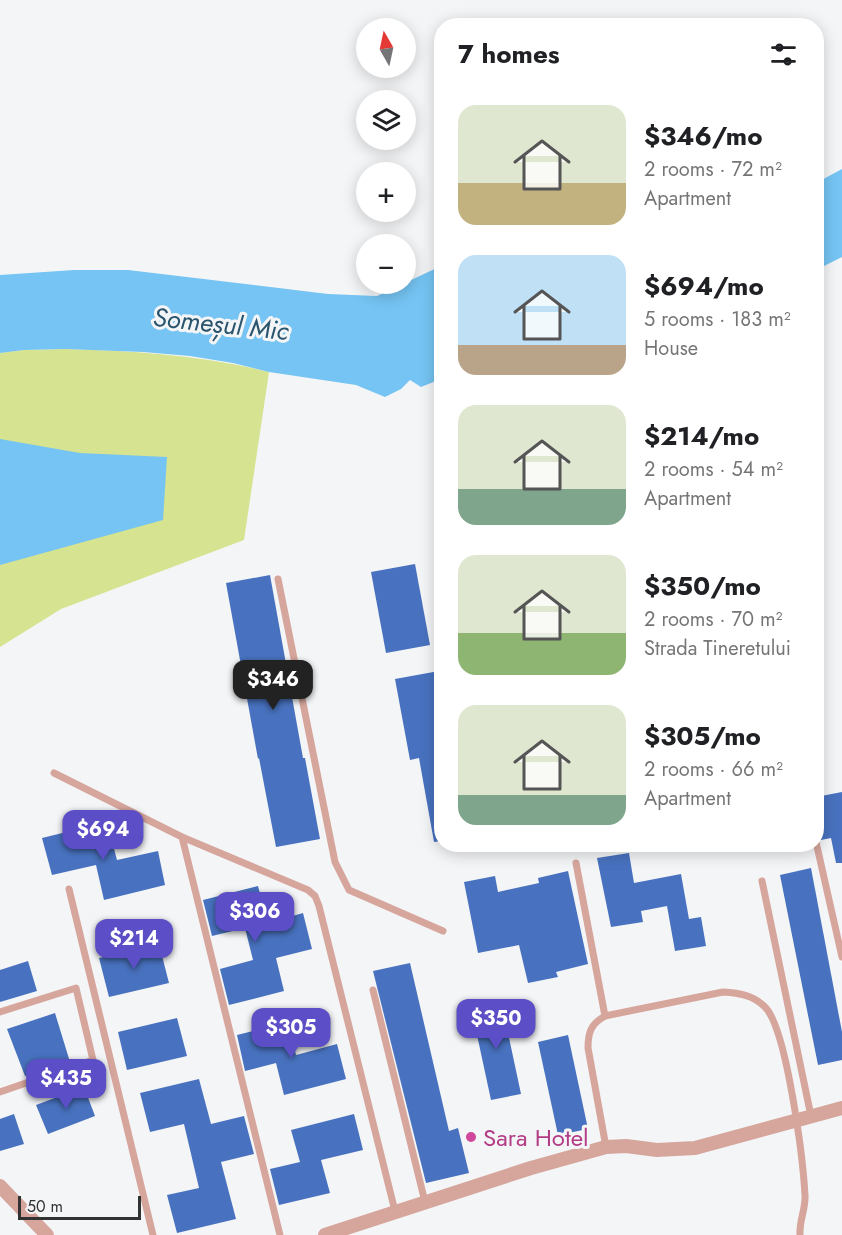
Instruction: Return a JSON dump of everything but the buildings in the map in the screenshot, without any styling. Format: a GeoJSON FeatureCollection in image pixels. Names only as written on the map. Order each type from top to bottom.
{"type":"FeatureCollection","features":[{"type":"Feature","properties":{"kind":"street"},"geometry":{"type":"LineString","coordinates":[[325,1235],[531,1167],[606,1147],[626,1146],[665,1150],[696,1148],[842,1108]]}},
{"type":"Feature","properties":{"kind":"street"},"geometry":{"type":"LineString","coordinates":[[0,1186],[47,1235]]}},
{"type":"Feature","properties":{"kind":"lane"},"geometry":{"type":"LineString","coordinates":[[278,579],[335,862],[349,890],[442,931]]}},
{"type":"Feature","properties":{"kind":"lane"},"geometry":{"type":"LineString","coordinates":[[54,773],[182,837],[308,890],[315,896],[395,1211]]}},
{"type":"Feature","properties":{"kind":"lane"},"geometry":{"type":"LineString","coordinates":[[182,837],[280,1235]]}},
{"type":"Feature","properties":{"kind":"lane"},"geometry":{"type":"LineString","coordinates":[[818,852],[842,957]]}},
{"type":"Feature","properties":{"kind":"lane"},"geometry":{"type":"LineString","coordinates":[[576,863],[605,1016]]}},
{"type":"Feature","properties":{"kind":"lane"},"geometry":{"type":"LineString","coordinates":[[762,881],[811,1116]]}},
{"type":"Feature","properties":{"kind":"lane"},"geometry":{"type":"LineString","coordinates":[[69,889],[153,1235]]}},
{"type":"Feature","properties":{"kind":"lane"},"geometry":{"type":"LineString","coordinates":[[0,1012],[76,988],[93,1060],[0,1092]]}},
{"type":"Feature","properties":{"kind":"lane"},"geometry":{"type":"LineString","coordinates":[[373,990],[425,1202]]}},
{"type":"Feature","properties":{"kind":"lane"},"geometry":{"type":"LineString","coordinates":[[606,1147],[588,1048],[588,1034],[594,1022],[605,1016],[723,992],[739,993],[753,998],[766,1008],[774,1020],[783,1044],[805,1194],[805,1207],[800,1218],[800,1235]]}},
{"type":"Feature","properties":{"kind":"green space"},"geometry":{"type":"Polygon","coordinates":[[[65,349],[168,355],[269,372],[244,540],[61,609],[0,647],[0,353],[65,349]]]}},
{"type":"Feature","properties":{"kind":"water"},"geometry":{"type":"Polygon","coordinates":[[[842,169],[842,257],[824,266],[824,179],[842,169]]]}},
{"type":"Feature","properties":{"kind":"water","name":"Someșul Mic"},"geometry":{"type":"Polygon","coordinates":[[[434,269],[434,382],[421,387],[410,380],[401,389],[385,397],[356,385],[269,372],[190,356],[65,349],[0,353],[0,275],[74,270],[128,270],[328,294],[377,296],[416,294],[416,278],[434,269]]]}},
{"type":"Feature","properties":{"kind":"water"},"geometry":{"type":"Polygon","coordinates":[[[0,439],[80,453],[167,457],[163,520],[0,565],[0,439]]]}},
{"type":"Feature","properties":{"kind":"place","name":"Sara Hotel"},"geometry":{"type":"Point","coordinates":[471,1137]}}]}
